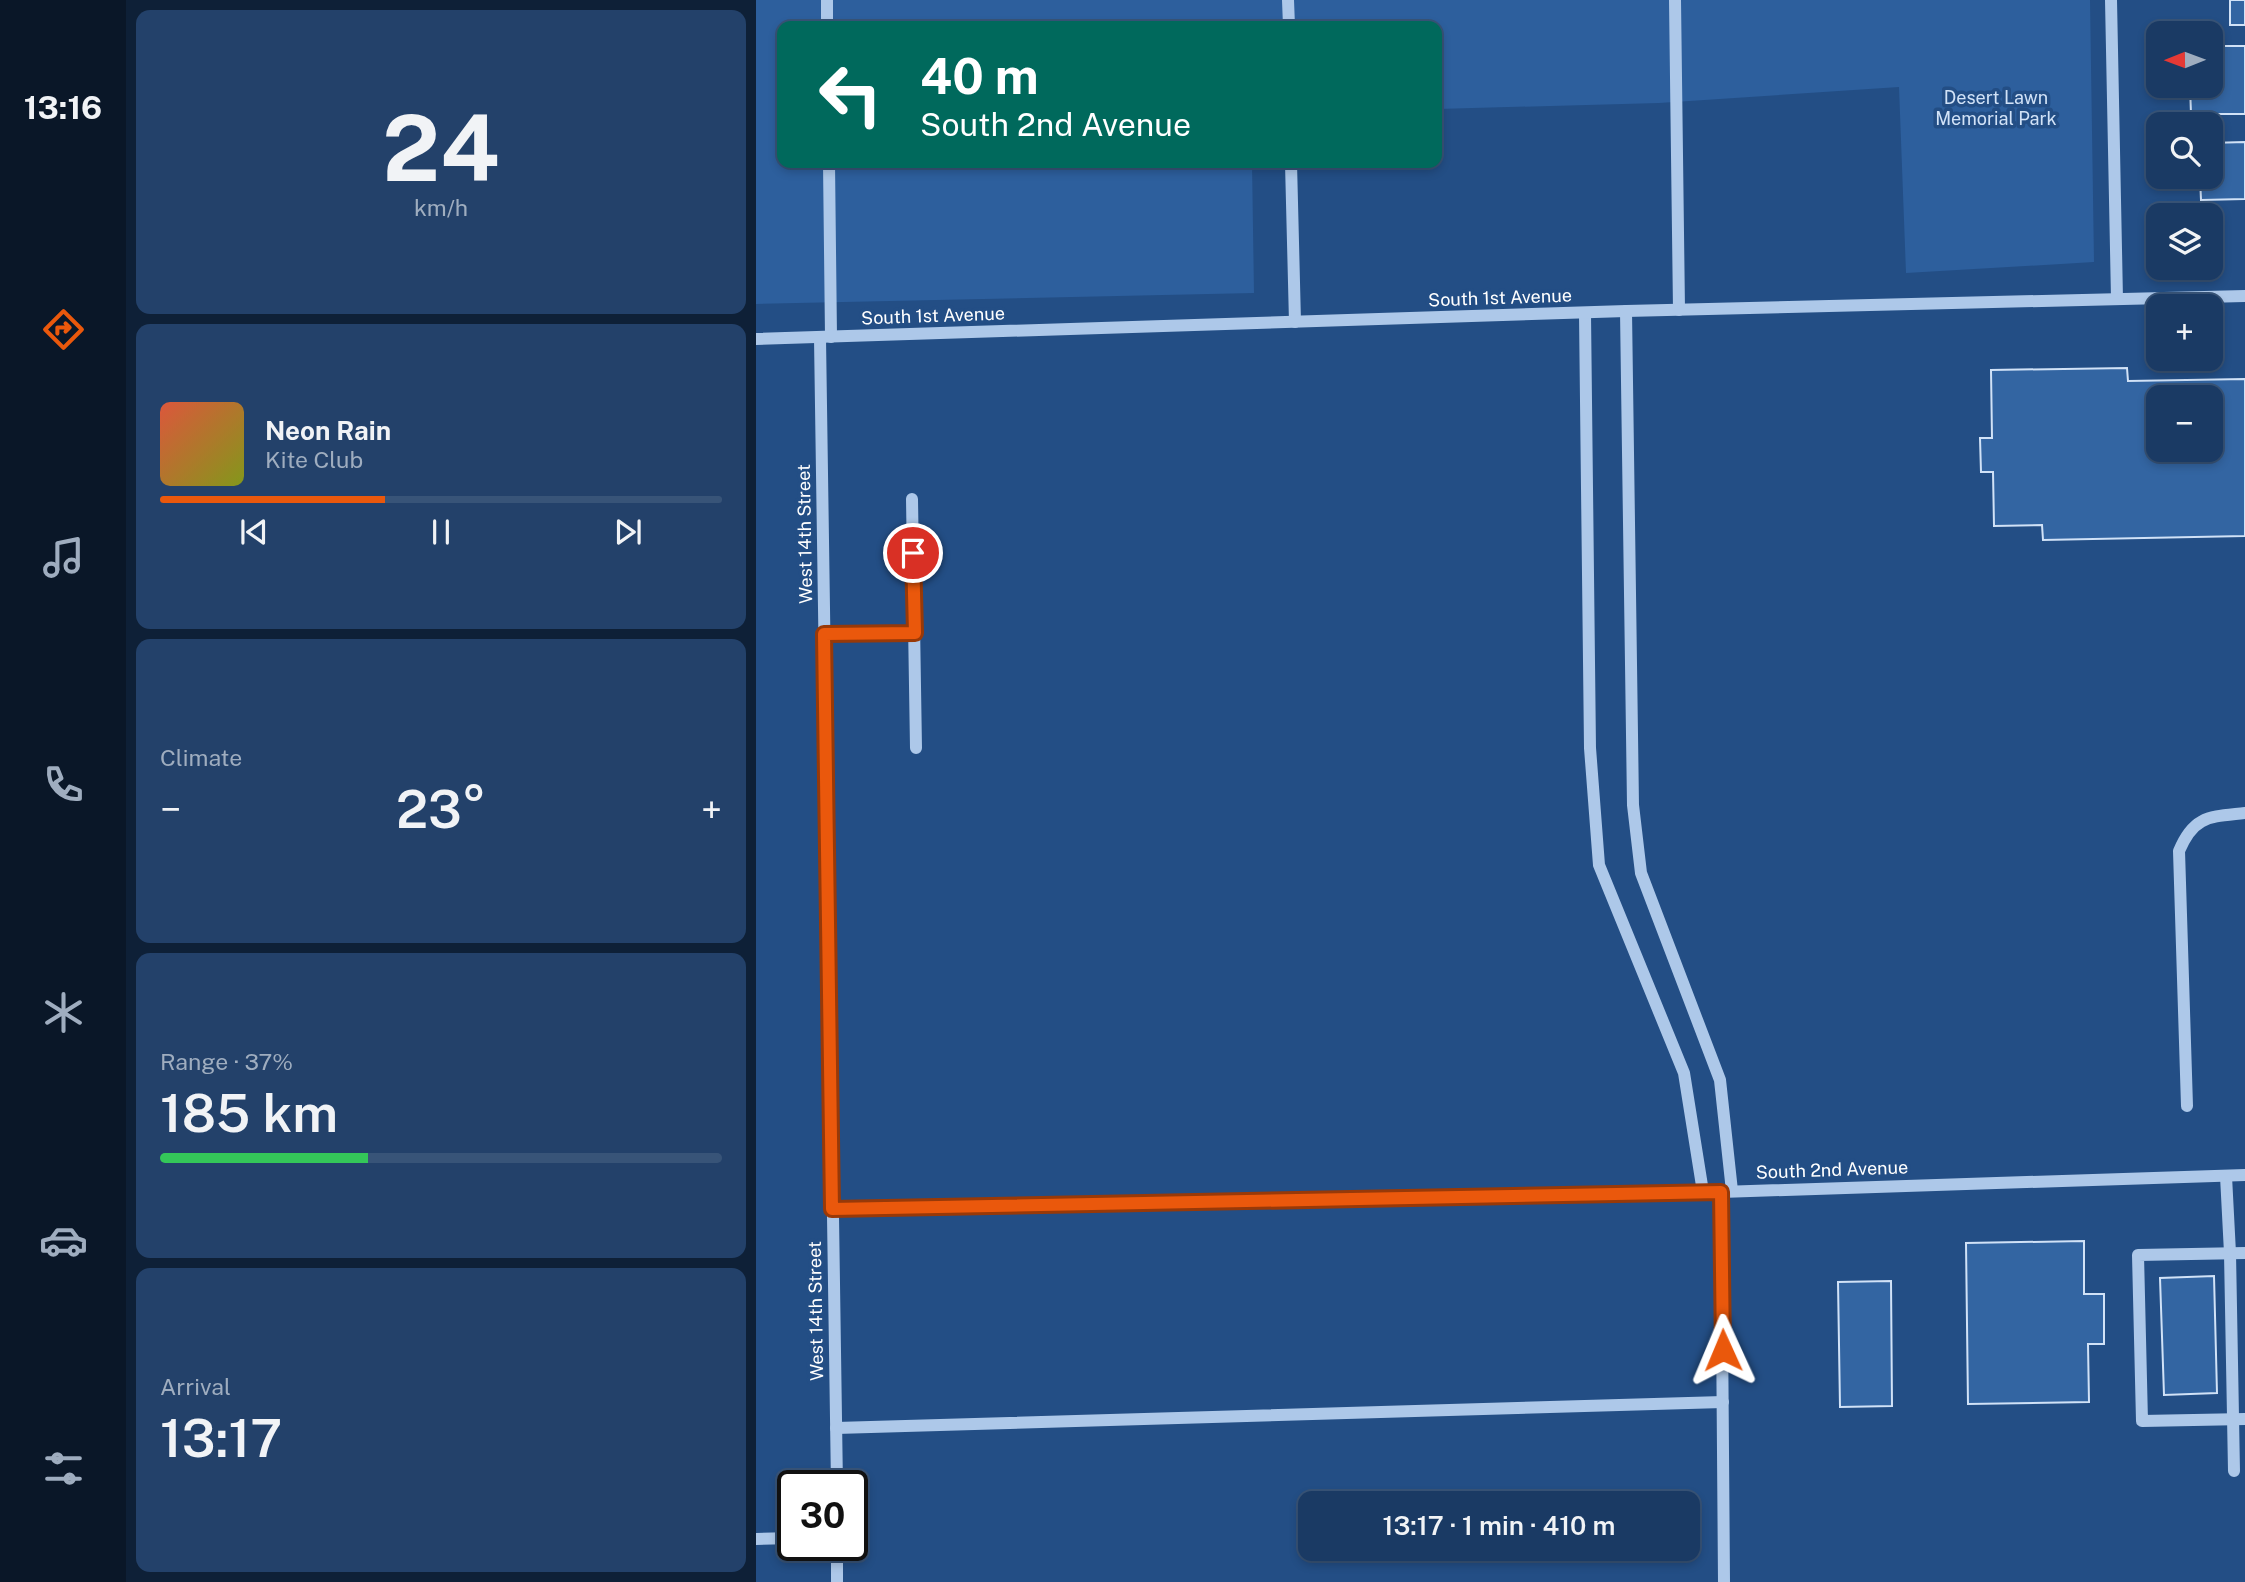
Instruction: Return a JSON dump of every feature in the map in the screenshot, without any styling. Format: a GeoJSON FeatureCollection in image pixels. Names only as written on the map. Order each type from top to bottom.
{"type":"FeatureCollection","features":[{"type":"Feature","properties":{"kind":"street"},"geometry":{"type":"LineString","coordinates":[[827,0],[827,21]]}},
{"type":"Feature","properties":{"kind":"street"},"geometry":{"type":"LineString","coordinates":[[1288,0],[1289,21]]}},
{"type":"Feature","properties":{"kind":"street"},"geometry":{"type":"LineString","coordinates":[[1675,0],[1679,310]]}},
{"type":"Feature","properties":{"kind":"street"},"geometry":{"type":"LineString","coordinates":[[2111,0],[2117,299]]}},
{"type":"Feature","properties":{"kind":"street","name":"West 14th Street"},"geometry":{"type":"LineString","coordinates":[[829,168],[825,337],[824,634],[837,1470]]}},
{"type":"Feature","properties":{"kind":"street"},"geometry":{"type":"LineString","coordinates":[[1292,168],[1295,322]]}},
{"type":"Feature","properties":{"kind":"street","name":"South 1st Avenue"},"geometry":{"type":"LineString","coordinates":[[756,340],[1626,311],[2245,296]]}},
{"type":"Feature","properties":{"kind":"street"},"geometry":{"type":"LineString","coordinates":[[1626,311],[1633,805],[1641,873],[1720,1080],[1727,1191],[1723,1402],[1724,1582]]}},
{"type":"Feature","properties":{"kind":"street"},"geometry":{"type":"LineString","coordinates":[[1585,314],[1590,748],[1599,865],[1684,1073],[1703,1192]]}},
{"type":"Feature","properties":{"kind":"street"},"geometry":{"type":"LineString","coordinates":[[912,499],[916,748]]}},
{"type":"Feature","properties":{"kind":"street"},"geometry":{"type":"LineString","coordinates":[[824,634],[915,633]]}},
{"type":"Feature","properties":{"kind":"street"},"geometry":{"type":"LineString","coordinates":[[2187,1105],[2179,851],[2188,831],[2209,817],[2245,813]]}},
{"type":"Feature","properties":{"kind":"street"},"geometry":{"type":"LineString","coordinates":[[2227,1175],[2239,1419],[2234,1471]]}},
{"type":"Feature","properties":{"kind":"street","name":"South 2nd Avenue"},"geometry":{"type":"LineString","coordinates":[[832,1209],[1703,1192],[2245,1175]]}},
{"type":"Feature","properties":{"kind":"street"},"geometry":{"type":"LineString","coordinates":[[2239,1419],[2142,1421],[2138,1255],[2245,1253]]}},
{"type":"Feature","properties":{"kind":"street"},"geometry":{"type":"LineString","coordinates":[[836,1429],[1723,1402]]}},
{"type":"Feature","properties":{"kind":"street"},"geometry":{"type":"LineString","coordinates":[[756,1539],[777,1538]]}},
{"type":"Feature","properties":{"kind":"street"},"geometry":{"type":"LineString","coordinates":[[837,1582],[838,1561]]}},
{"type":"Feature","properties":{"kind":"green space","name":"Desert Lawn Memorial Park"},"geometry":{"type":"Polygon","coordinates":[[[756,0],[2090,0],[2094,262],[1906,273],[1899,87],[1659,103],[1442,109],[1442,21],[777,21],[777,168],[1252,168],[1254,293],[756,304],[756,0]]]}},
{"type":"Feature","properties":{"kind":"building"},"geometry":{"type":"Polygon","coordinates":[[[2230,0],[2245,0],[2245,25],[2230,25],[2230,0]]]}},
{"type":"Feature","properties":{"kind":"building"},"geometry":{"type":"Polygon","coordinates":[[[2223,46],[2245,46],[2245,114],[2191,112],[2190,98],[2223,98],[2223,46]]]}},
{"type":"Feature","properties":{"kind":"building"},"geometry":{"type":"Polygon","coordinates":[[[2245,142],[2245,199],[2201,200],[2201,189],[2223,189],[2223,143],[2245,142]]]}},
{"type":"Feature","properties":{"kind":"building"},"geometry":{"type":"Polygon","coordinates":[[[2127,368],[2128,381],[2245,379],[2245,536],[2043,540],[2042,525],[1994,526],[1993,472],[1981,472],[1980,438],[1992,438],[1991,370],[2127,368]]]}},
{"type":"Feature","properties":{"kind":"building"},"geometry":{"type":"Polygon","coordinates":[[[2084,1241],[2084,1294],[2104,1294],[2104,1344],[2088,1344],[2089,1402],[1968,1404],[1966,1243],[2084,1241]]]}},
{"type":"Feature","properties":{"kind":"building"},"geometry":{"type":"Polygon","coordinates":[[[2214,1276],[2217,1393],[2164,1395],[2160,1278],[2214,1276]]]}},
{"type":"Feature","properties":{"kind":"building"},"geometry":{"type":"Polygon","coordinates":[[[1891,1281],[1892,1406],[1840,1407],[1838,1282],[1891,1281]]]}},
{"type":"Feature","properties":{"kind":"route"},"geometry":{"type":"LineString","coordinates":[[913,553],[915,633],[824,634],[832,1209],[1721,1192],[1723,1350]]}}]}
